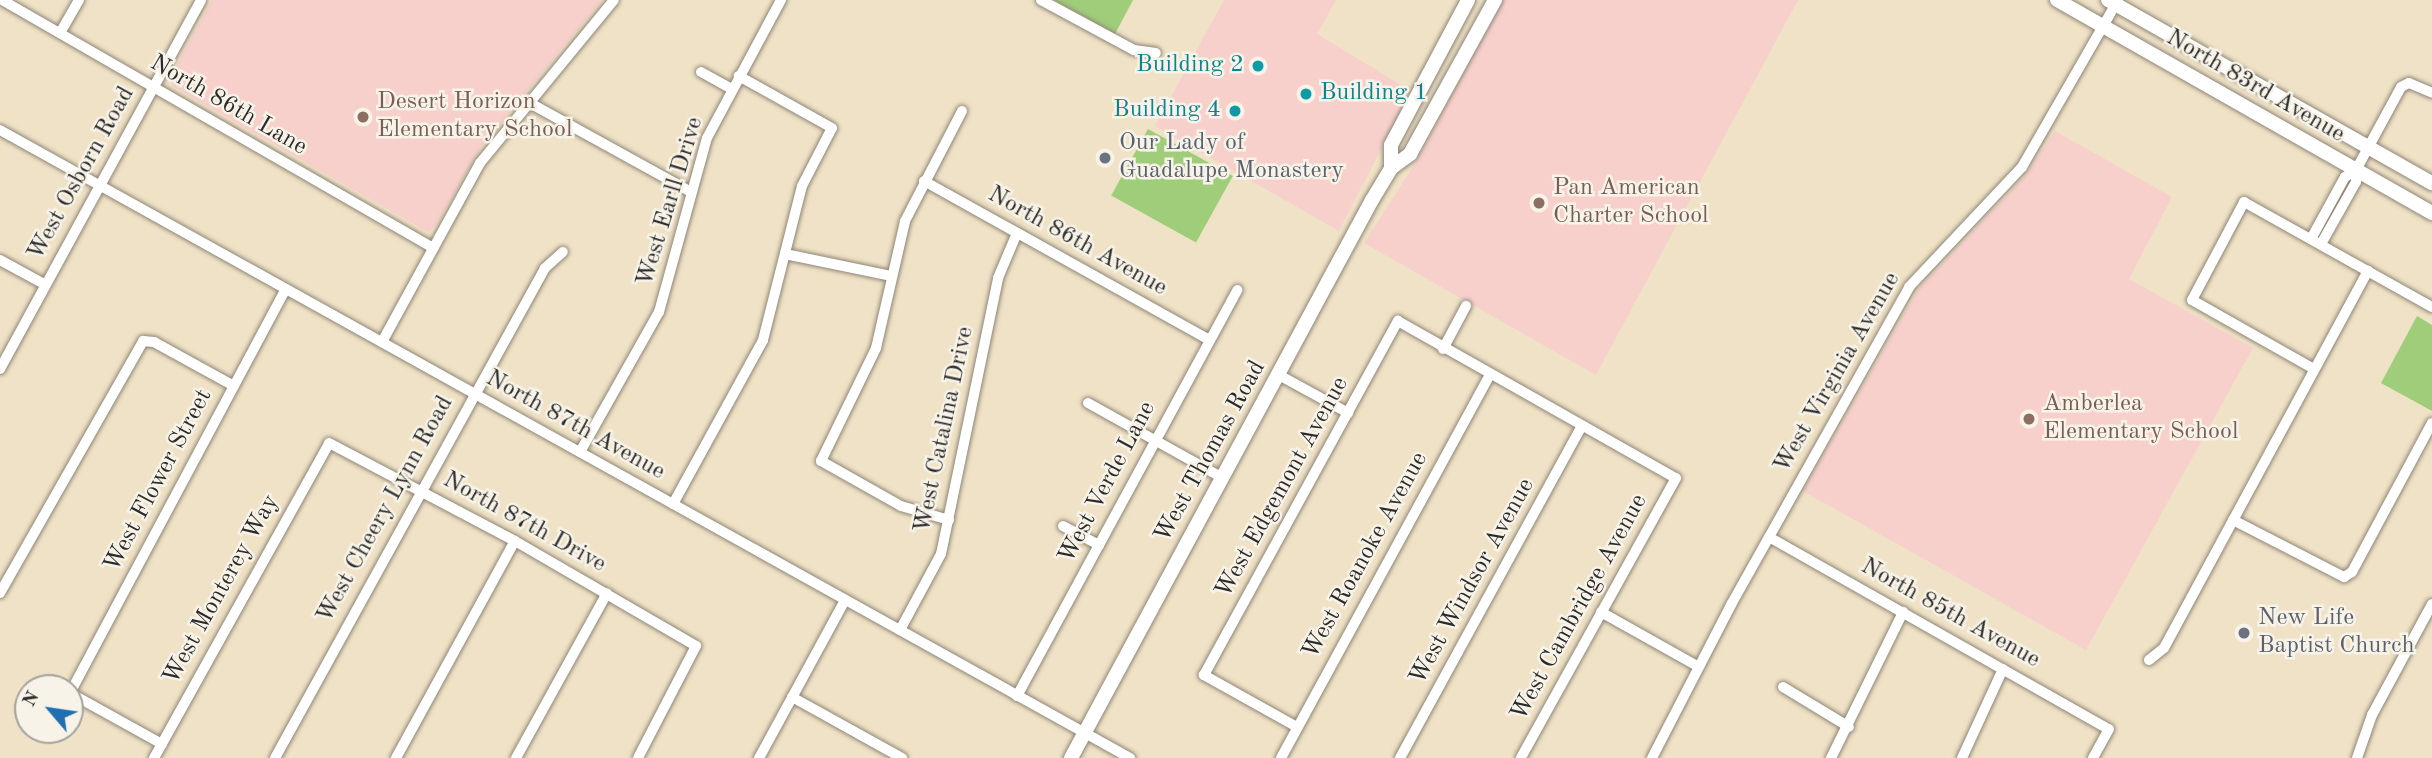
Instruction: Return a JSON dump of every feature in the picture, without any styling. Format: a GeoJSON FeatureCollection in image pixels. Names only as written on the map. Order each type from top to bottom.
{"type":"FeatureCollection","features":[{"type":"Feature","properties":{"kind":"main road","name":"West Thomas Road"},"geometry":{"type":"LineString","coordinates":[[1391,168],[1391,145],[1468,0]]}},
{"type":"Feature","properties":{"kind":"main road","name":"West Thomas Road"},"geometry":{"type":"LineString","coordinates":[[1071,758],[1391,168],[1410,154],[1495,0]]}},
{"type":"Feature","properties":{"kind":"main road","name":"North 83rd Avenue"},"geometry":{"type":"LineString","coordinates":[[2057,0],[2432,213]]}},
{"type":"Feature","properties":{"kind":"main road","name":"North 83rd Avenue"},"geometry":{"type":"LineString","coordinates":[[2114,1],[2432,183]]}},
{"type":"Feature","properties":{"kind":"street","name":"North 86th Lane"},"geometry":{"type":"LineString","coordinates":[[2,0],[433,248]]}},
{"type":"Feature","properties":{"kind":"street"},"geometry":{"type":"LineString","coordinates":[[60,33],[79,0]]}},
{"type":"Feature","properties":{"kind":"street","name":"West Osborn Road"},"geometry":{"type":"LineString","coordinates":[[0,369],[201,0]]}},
{"type":"Feature","properties":{"kind":"street"},"geometry":{"type":"LineString","coordinates":[[382,342],[480,163],[614,0]]}},
{"type":"Feature","properties":{"kind":"street","name":"West Earll Drive"},"geometry":{"type":"LineString","coordinates":[[580,452],[659,312],[674,271],[691,192],[707,138],[781,0]]}},
{"type":"Feature","properties":{"kind":"street"},"geometry":{"type":"LineString","coordinates":[[1041,0],[1134,50],[1156,53]]}},
{"type":"Feature","properties":{"kind":"street","name":"West Virginia Avenue"},"geometry":{"type":"LineString","coordinates":[[1652,758],[1769,537],[1909,287],[2022,167],[2104,27],[2114,1]]}},
{"type":"Feature","properties":{"kind":"street"},"geometry":{"type":"LineString","coordinates":[[701,72],[732,89]]}},
{"type":"Feature","properties":{"kind":"street"},"geometry":{"type":"LineString","coordinates":[[673,504],[763,340],[802,186],[832,128],[739,76]]}},
{"type":"Feature","properties":{"kind":"street"},"geometry":{"type":"LineString","coordinates":[[2316,242],[2334,209],[2356,182],[2356,170],[2401,88],[2409,83],[2432,93]]}},
{"type":"Feature","properties":{"kind":"street"},"geometry":{"type":"LineString","coordinates":[[528,102],[691,192]]}},
{"type":"Feature","properties":{"kind":"street"},"geometry":{"type":"LineString","coordinates":[[949,520],[901,506],[821,461],[876,348],[905,220],[962,111]]}},
{"type":"Feature","properties":{"kind":"street","name":"North 87th Avenue"},"geometry":{"type":"LineString","coordinates":[[0,130],[1130,758]]}},
{"type":"Feature","properties":{"kind":"street","name":"North 86th Avenue"},"geometry":{"type":"LineString","coordinates":[[924,181],[1210,340]]}},
{"type":"Feature","properties":{"kind":"street"},"geometry":{"type":"LineString","coordinates":[[2314,369],[2192,300],[2244,202],[2432,307]]}},
{"type":"Feature","properties":{"kind":"street","name":"West Catalina Drive"},"geometry":{"type":"LineString","coordinates":[[900,630],[941,554],[998,278],[1017,233]]}},
{"type":"Feature","properties":{"kind":"street","name":"West Cheery Lynn Road"},"geometry":{"type":"LineString","coordinates":[[275,758],[473,394],[545,268],[563,252]]}},
{"type":"Feature","properties":{"kind":"street"},"geometry":{"type":"LineString","coordinates":[[785,254],[891,276]]}},
{"type":"Feature","properties":{"kind":"street"},"geometry":{"type":"LineString","coordinates":[[0,260],[46,285]]}},
{"type":"Feature","properties":{"kind":"street"},"geometry":{"type":"LineString","coordinates":[[2149,660],[2164,648],[2368,271]]}},
{"type":"Feature","properties":{"kind":"street","name":"West Flower Street"},"geometry":{"type":"LineString","coordinates":[[81,674],[286,289]]}},
{"type":"Feature","properties":{"kind":"street","name":"West Verde Lane"},"geometry":{"type":"LineString","coordinates":[[1017,696],[1237,290]]}},
{"type":"Feature","properties":{"kind":"street"},"geometry":{"type":"LineString","coordinates":[[1466,306],[1443,349],[1582,426]]}},
{"type":"Feature","properties":{"kind":"street","name":"West Edgemont Avenue"},"geometry":{"type":"LineString","coordinates":[[1297,727],[1204,675],[1398,321],[1443,349]]}},
{"type":"Feature","properties":{"kind":"street"},"geometry":{"type":"LineString","coordinates":[[0,593],[143,341],[154,342],[234,386]]}},
{"type":"Feature","properties":{"kind":"street"},"geometry":{"type":"LineString","coordinates":[[1279,375],[1348,413]]}},
{"type":"Feature","properties":{"kind":"street","name":"West Roanoke Avenue"},"geometry":{"type":"LineString","coordinates":[[1281,758],[1490,375]]}},
{"type":"Feature","properties":{"kind":"street"},"geometry":{"type":"LineString","coordinates":[[1088,403],[1223,478]]}},
{"type":"Feature","properties":{"kind":"street"},"geometry":{"type":"LineString","coordinates":[[2232,520],[2344,577],[2352,572],[2432,423]]}},
{"type":"Feature","properties":{"kind":"street","name":"West Cambridge Avenue"},"geometry":{"type":"LineString","coordinates":[[1521,758],[1676,478],[1582,426]]}},
{"type":"Feature","properties":{"kind":"street","name":"West Windsor Avenue"},"geometry":{"type":"LineString","coordinates":[[1401,758],[1582,426]]}},
{"type":"Feature","properties":{"kind":"street","name":"North 87th Drive"},"geometry":{"type":"LineString","coordinates":[[329,443],[515,541],[696,646],[638,758]]}},
{"type":"Feature","properties":{"kind":"street","name":"West Monterey Way"},"geometry":{"type":"LineString","coordinates":[[154,758],[329,443]]}},
{"type":"Feature","properties":{"kind":"street"},"geometry":{"type":"LineString","coordinates":[[1063,526],[1098,545]]}},
{"type":"Feature","properties":{"kind":"street","name":"North 85th Avenue"},"geometry":{"type":"LineString","coordinates":[[1769,537],[2109,729],[2093,758]]}},
{"type":"Feature","properties":{"kind":"street"},"geometry":{"type":"LineString","coordinates":[[396,758],[515,541]]}},
{"type":"Feature","properties":{"kind":"street"},"geometry":{"type":"LineString","coordinates":[[516,758],[607,593]]}},
{"type":"Feature","properties":{"kind":"street"},"geometry":{"type":"LineString","coordinates":[[759,758],[845,600]]}},
{"type":"Feature","properties":{"kind":"street"},"geometry":{"type":"LineString","coordinates":[[2357,758],[2372,715],[2432,604]]}},
{"type":"Feature","properties":{"kind":"street"},"geometry":{"type":"LineString","coordinates":[[1601,612],[1699,667]]}},
{"type":"Feature","properties":{"kind":"street"},"geometry":{"type":"LineString","coordinates":[[1831,758],[1849,727],[1903,612]]}},
{"type":"Feature","properties":{"kind":"street"},"geometry":{"type":"LineString","coordinates":[[1962,758],[2003,669]]}},
{"type":"Feature","properties":{"kind":"street"},"geometry":{"type":"LineString","coordinates":[[1783,687],[1849,727]]}},
{"type":"Feature","properties":{"kind":"street"},"geometry":{"type":"LineString","coordinates":[[792,697],[902,758]]}},
{"type":"Feature","properties":{"kind":"street"},"geometry":{"type":"LineString","coordinates":[[84,700],[162,744]]}},
{"type":"Feature","properties":{"kind":"shaded area","name":"Desert Horizon Elementary School"},"geometry":{"type":"Polygon","coordinates":[[[212,0],[602,0],[480,148],[437,224],[428,232],[172,86],[170,78],[212,0]]]}},
{"type":"Feature","properties":{"kind":"shaded area"},"geometry":{"type":"Polygon","coordinates":[[[1224,0],[1336,0],[1317,34],[1411,91],[1339,231],[1155,126],[1224,0]]]}},
{"type":"Feature","properties":{"kind":"shaded area","name":"Pan American Charter School"},"geometry":{"type":"Polygon","coordinates":[[[1503,0],[1798,0],[1596,375],[1364,243],[1416,162],[1503,0]]]}},
{"type":"Feature","properties":{"kind":"shaded area","name":"Amberlea Elementary School"},"geometry":{"type":"Polygon","coordinates":[[[2055,131],[2172,197],[2129,279],[2253,348],[2086,650],[1803,491],[1919,288],[2024,177],[2055,131]]]}},
{"type":"Feature","properties":{"kind":"green space"},"geometry":{"type":"Polygon","coordinates":[[[1054,0],[1133,0],[1115,34],[1054,0]]]}},
{"type":"Feature","properties":{"kind":"green space"},"geometry":{"type":"Polygon","coordinates":[[[1148,129],[1233,176],[1196,242],[1111,195],[1148,129]]]}},
{"type":"Feature","properties":{"kind":"green space"},"geometry":{"type":"Polygon","coordinates":[[[2417,316],[2432,325],[2432,411],[2381,383],[2417,316]]]}},
{"type":"Feature","properties":{"kind":"place","name":"Building 2"},"geometry":{"type":"Point","coordinates":[1258,66]}},
{"type":"Feature","properties":{"kind":"place","name":"Building 1"},"geometry":{"type":"Point","coordinates":[1306,94]}},
{"type":"Feature","properties":{"kind":"place","name":"Building 4"},"geometry":{"type":"Point","coordinates":[1235,111]}},
{"type":"Feature","properties":{"kind":"place","name":"Desert Horizon Elementary School"},"geometry":{"type":"Point","coordinates":[363,117]}},
{"type":"Feature","properties":{"kind":"place","name":"Our Lady of Guadalupe Monastery"},"geometry":{"type":"Point","coordinates":[1105,158]}},
{"type":"Feature","properties":{"kind":"place","name":"Pan American Charter School"},"geometry":{"type":"Point","coordinates":[1539,203]}},
{"type":"Feature","properties":{"kind":"place","name":"Amberlea Elementary School"},"geometry":{"type":"Point","coordinates":[2029,419]}},
{"type":"Feature","properties":{"kind":"place","name":"New Life Baptist Church"},"geometry":{"type":"Point","coordinates":[2244,633]}}]}
